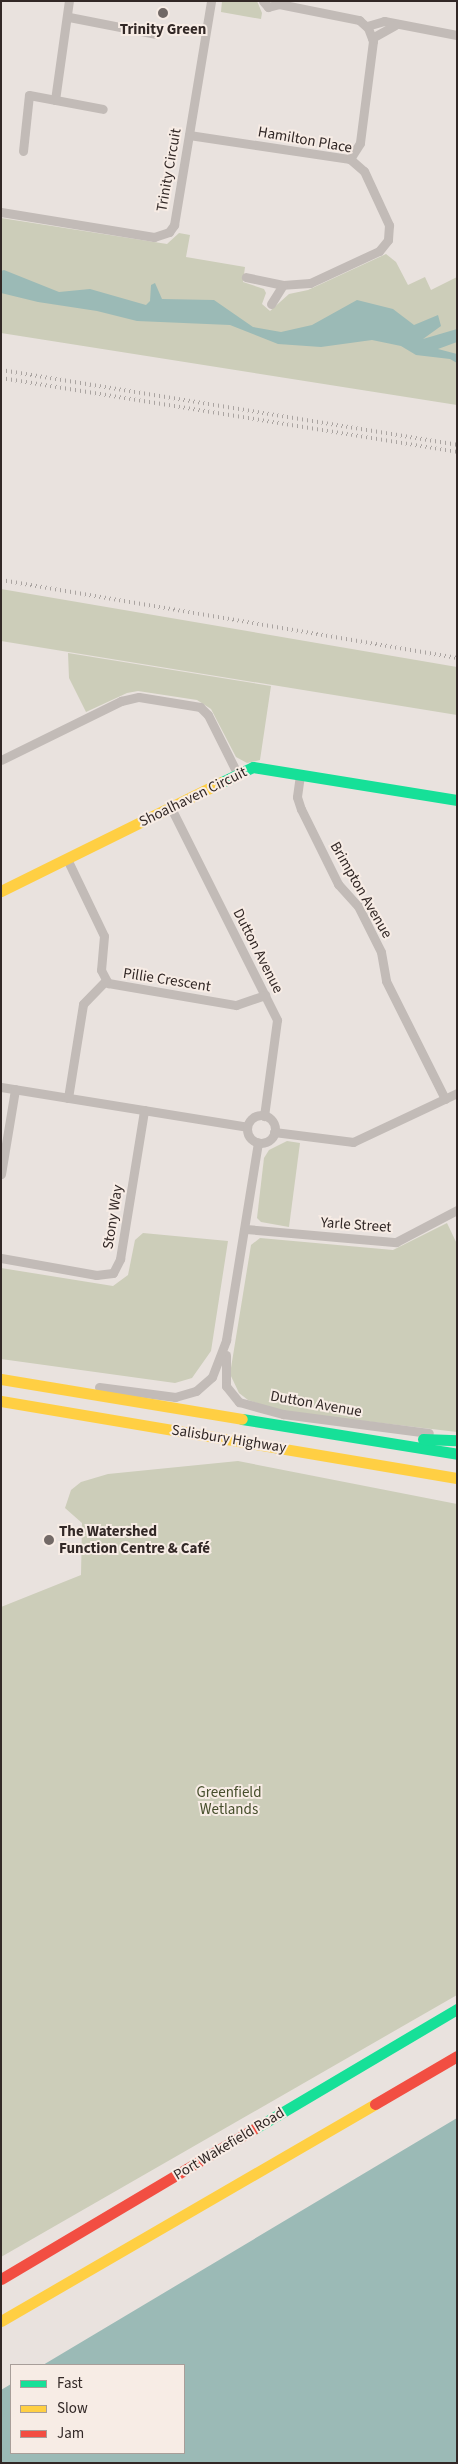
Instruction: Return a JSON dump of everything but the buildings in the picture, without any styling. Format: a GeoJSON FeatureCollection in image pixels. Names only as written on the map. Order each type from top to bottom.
{"type":"FeatureCollection","features":[{"type":"Feature","properties":{"kind":"main road","name":"Shoalhaven Circuit"},"geometry":{"type":"LineString","coordinates":[[1,891],[254,767],[457,800]]}},
{"type":"Feature","properties":{"kind":"main road","name":"Salisbury Highway"},"geometry":{"type":"LineString","coordinates":[[1,1379],[457,1454]]}},
{"type":"Feature","properties":{"kind":"main road"},"geometry":{"type":"LineString","coordinates":[[36,1406],[42,1385]]}},
{"type":"Feature","properties":{"kind":"main road","name":"Salisbury Highway"},"geometry":{"type":"LineString","coordinates":[[1,1400],[457,1478]]}},
{"type":"Feature","properties":{"kind":"main road"},"geometry":{"type":"LineString","coordinates":[[361,1437],[457,1440]]}},
{"type":"Feature","properties":{"kind":"main road","name":"Port Wakefield Road"},"geometry":{"type":"LineString","coordinates":[[1,2278],[457,2009]]}},
{"type":"Feature","properties":{"kind":"main road"},"geometry":{"type":"LineString","coordinates":[[1,2321],[457,2056]]}},
{"type":"Feature","properties":{"kind":"street"},"geometry":{"type":"LineString","coordinates":[[55,100],[69,18],[69,1]]}},
{"type":"Feature","properties":{"kind":"street","name":"Trinity Circuit"},"geometry":{"type":"LineString","coordinates":[[1,212],[154,237],[165,235],[174,225],[211,1]]}},
{"type":"Feature","properties":{"kind":"street"},"geometry":{"type":"LineString","coordinates":[[263,1],[268,7],[280,3],[358,20],[366,26],[372,38],[360,143],[350,159]]}},
{"type":"Feature","properties":{"kind":"street"},"geometry":{"type":"LineString","coordinates":[[69,18],[156,34]]}},
{"type":"Feature","properties":{"kind":"street"},"geometry":{"type":"LineString","coordinates":[[366,26],[384,21],[395,25],[457,35]]}},
{"type":"Feature","properties":{"kind":"street"},"geometry":{"type":"LineString","coordinates":[[372,38],[395,25]]}},
{"type":"Feature","properties":{"kind":"street"},"geometry":{"type":"LineString","coordinates":[[23,151],[29,95],[103,109]]}},
{"type":"Feature","properties":{"kind":"street","name":"Hamilton Place"},"geometry":{"type":"LineString","coordinates":[[189,135],[350,159],[358,164],[368,180],[388,225],[388,240],[378,251],[310,283],[283,285],[246,277]]}},
{"type":"Feature","properties":{"kind":"street"},"geometry":{"type":"LineString","coordinates":[[271,304],[283,285]]}},
{"type":"Feature","properties":{"kind":"street"},"geometry":{"type":"LineString","coordinates":[[1,760],[121,701],[139,697],[200,707],[208,714],[238,775]]}},
{"type":"Feature","properties":{"kind":"street","name":"Brimpton Avenue"},"geometry":{"type":"LineString","coordinates":[[300,775],[298,797],[301,809],[338,884],[358,906],[381,952],[386,981],[445,1099]]}},
{"type":"Feature","properties":{"kind":"street","name":"Dutton Avenue"},"geometry":{"type":"LineString","coordinates":[[171,808],[277,1020],[264,1116]]}},
{"type":"Feature","properties":{"kind":"street","name":"Pillie Crescent"},"geometry":{"type":"LineString","coordinates":[[67,859],[104,936],[101,970],[106,980],[115,986],[236,1005],[265,995]]}},
{"type":"Feature","properties":{"kind":"street"},"geometry":{"type":"LineString","coordinates":[[68,1098],[83,1004],[106,980]]}},
{"type":"Feature","properties":{"kind":"street"},"geometry":{"type":"LineString","coordinates":[[1,1087],[247,1127]]}},
{"type":"Feature","properties":{"kind":"street"},"geometry":{"type":"LineString","coordinates":[[1,1174],[15,1089]]}},
{"type":"Feature","properties":{"kind":"street"},"geometry":{"type":"LineString","coordinates":[[274,1132],[352,1142],[457,1093]]}},
{"type":"Feature","properties":{"kind":"street","name":"Stony Way"},"geometry":{"type":"LineString","coordinates":[[1,1258],[96,1275],[113,1273],[120,1260],[144,1110]]}},
{"type":"Feature","properties":{"kind":"street"},"geometry":{"type":"LineString","coordinates":[[264,1116],[272,1120],[274,1132],[271,1139],[258,1143],[250,1137],[247,1127],[252,1118],[264,1116]]}},
{"type":"Feature","properties":{"kind":"street","name":"Dutton Avenue"},"geometry":{"type":"LineString","coordinates":[[258,1143],[246,1228],[226,1340],[225,1380],[239,1402],[302,1417],[457,1436]]}},
{"type":"Feature","properties":{"kind":"street","name":"Yarle Street"},"geometry":{"type":"LineString","coordinates":[[246,1228],[389,1243],[457,1210]]}},
{"type":"Feature","properties":{"kind":"street","name":"Dutton Avenue"},"geometry":{"type":"LineString","coordinates":[[42,1385],[73,1384],[183,1396],[203,1388],[212,1377],[226,1340]]}},
{"type":"Feature","properties":{"kind":"green space"},"geometry":{"type":"Polygon","coordinates":[[[222,1],[257,1],[262,13],[261,19],[221,12],[222,1]]]}},
{"type":"Feature","properties":{"kind":"green space"},"geometry":{"type":"Polygon","coordinates":[[[1,218],[167,244],[179,233],[190,235],[186,257],[245,267],[243,282],[264,289],[266,293],[262,304],[270,311],[289,294],[308,290],[386,254],[396,262],[408,285],[425,277],[431,290],[457,277],[457,405],[1,333],[1,218]]]}},
{"type":"Feature","properties":{"kind":"green space"},"geometry":{"type":"Polygon","coordinates":[[[1,589],[457,667],[457,715],[1,641],[1,589]]]}},
{"type":"Feature","properties":{"kind":"green space"},"geometry":{"type":"Polygon","coordinates":[[[68,653],[271,686],[260,760],[247,763],[236,757],[211,709],[197,700],[138,691],[127,693],[86,712],[69,678],[68,653]]]}},
{"type":"Feature","properties":{"kind":"green space"},"geometry":{"type":"Polygon","coordinates":[[[287,1141],[300,1143],[289,1227],[261,1222],[257,1218],[264,1158],[269,1150],[287,1141]]]}},
{"type":"Feature","properties":{"kind":"green space"},"geometry":{"type":"Polygon","coordinates":[[[447,1223],[457,1244],[457,1432],[280,1411],[248,1400],[239,1393],[230,1374],[251,1245],[260,1238],[393,1250],[447,1223]]]}},
{"type":"Feature","properties":{"kind":"green space"},"geometry":{"type":"Polygon","coordinates":[[[143,1233],[228,1241],[211,1351],[192,1378],[175,1383],[1,1359],[1,1268],[113,1286],[128,1275],[135,1240],[143,1233]]]}},
{"type":"Feature","properties":{"kind":"green space","name":"Greenfield Wetlands"},"geometry":{"type":"Polygon","coordinates":[[[238,1461],[457,1504],[457,1995],[1,2257],[1,1607],[81,1575],[82,1523],[65,1508],[71,1490],[81,1482],[108,1474],[238,1461]]]}},
{"type":"Feature","properties":{"kind":"water"},"geometry":{"type":"Polygon","coordinates":[[[4,270],[59,292],[90,289],[146,305],[150,301],[151,285],[155,283],[162,299],[214,300],[253,327],[281,332],[312,325],[357,300],[393,309],[414,325],[438,315],[441,326],[423,339],[457,329],[457,342],[438,349],[457,354],[457,363],[450,359],[416,355],[401,346],[372,340],[321,347],[278,344],[230,325],[137,321],[97,311],[38,302],[1,293],[1,271],[4,270]]]}},
{"type":"Feature","properties":{"kind":"water"},"geometry":{"type":"Polygon","coordinates":[[[457,2118],[457,2463],[1,2463],[1,2390],[10,2385],[10,2454],[185,2454],[185,2364],[45,2364],[457,2118]]]}},
{"type":"Feature","properties":{"kind":"railway"},"geometry":{"type":"LineString","coordinates":[[1,370],[457,445]]}},
{"type":"Feature","properties":{"kind":"railway"},"geometry":{"type":"LineString","coordinates":[[1,378],[457,452]]}},
{"type":"Feature","properties":{"kind":"railway"},"geometry":{"type":"LineString","coordinates":[[1,580],[457,658]]}},
{"type":"Feature","properties":{"kind":"traffic: fast"},"geometry":{"type":"LineString","coordinates":[[222,782],[253,767],[457,800]]}},
{"type":"Feature","properties":{"kind":"traffic: fast"},"geometry":{"type":"LineString","coordinates":[[242,1419],[457,1454]]}},
{"type":"Feature","properties":{"kind":"traffic: fast"},"geometry":{"type":"LineString","coordinates":[[423,1439],[457,1440]]}},
{"type":"Feature","properties":{"kind":"traffic: fast"},"geometry":{"type":"LineString","coordinates":[[254,2129],[457,2009]]}},
{"type":"Feature","properties":{"kind":"traffic: slow"},"geometry":{"type":"LineString","coordinates":[[1,891],[222,782]]}},
{"type":"Feature","properties":{"kind":"traffic: slow"},"geometry":{"type":"LineString","coordinates":[[1,1379],[242,1419]]}},
{"type":"Feature","properties":{"kind":"traffic: slow"},"geometry":{"type":"LineString","coordinates":[[1,1401],[457,1478]]}},
{"type":"Feature","properties":{"kind":"traffic: slow"},"geometry":{"type":"LineString","coordinates":[[1,2321],[375,2104]]}},
{"type":"Feature","properties":{"kind":"traffic: jam"},"geometry":{"type":"LineString","coordinates":[[375,2104],[457,2056]]}},
{"type":"Feature","properties":{"kind":"traffic: jam"},"geometry":{"type":"LineString","coordinates":[[1,2279],[254,2129]]}},
{"type":"Feature","properties":{"kind":"place","name":"Trinity Green"},"geometry":{"type":"Point","coordinates":[163,13]}},
{"type":"Feature","properties":{"kind":"place","name":"The Watershed Function Centre & Café"},"geometry":{"type":"Point","coordinates":[49,1540]}}]}
